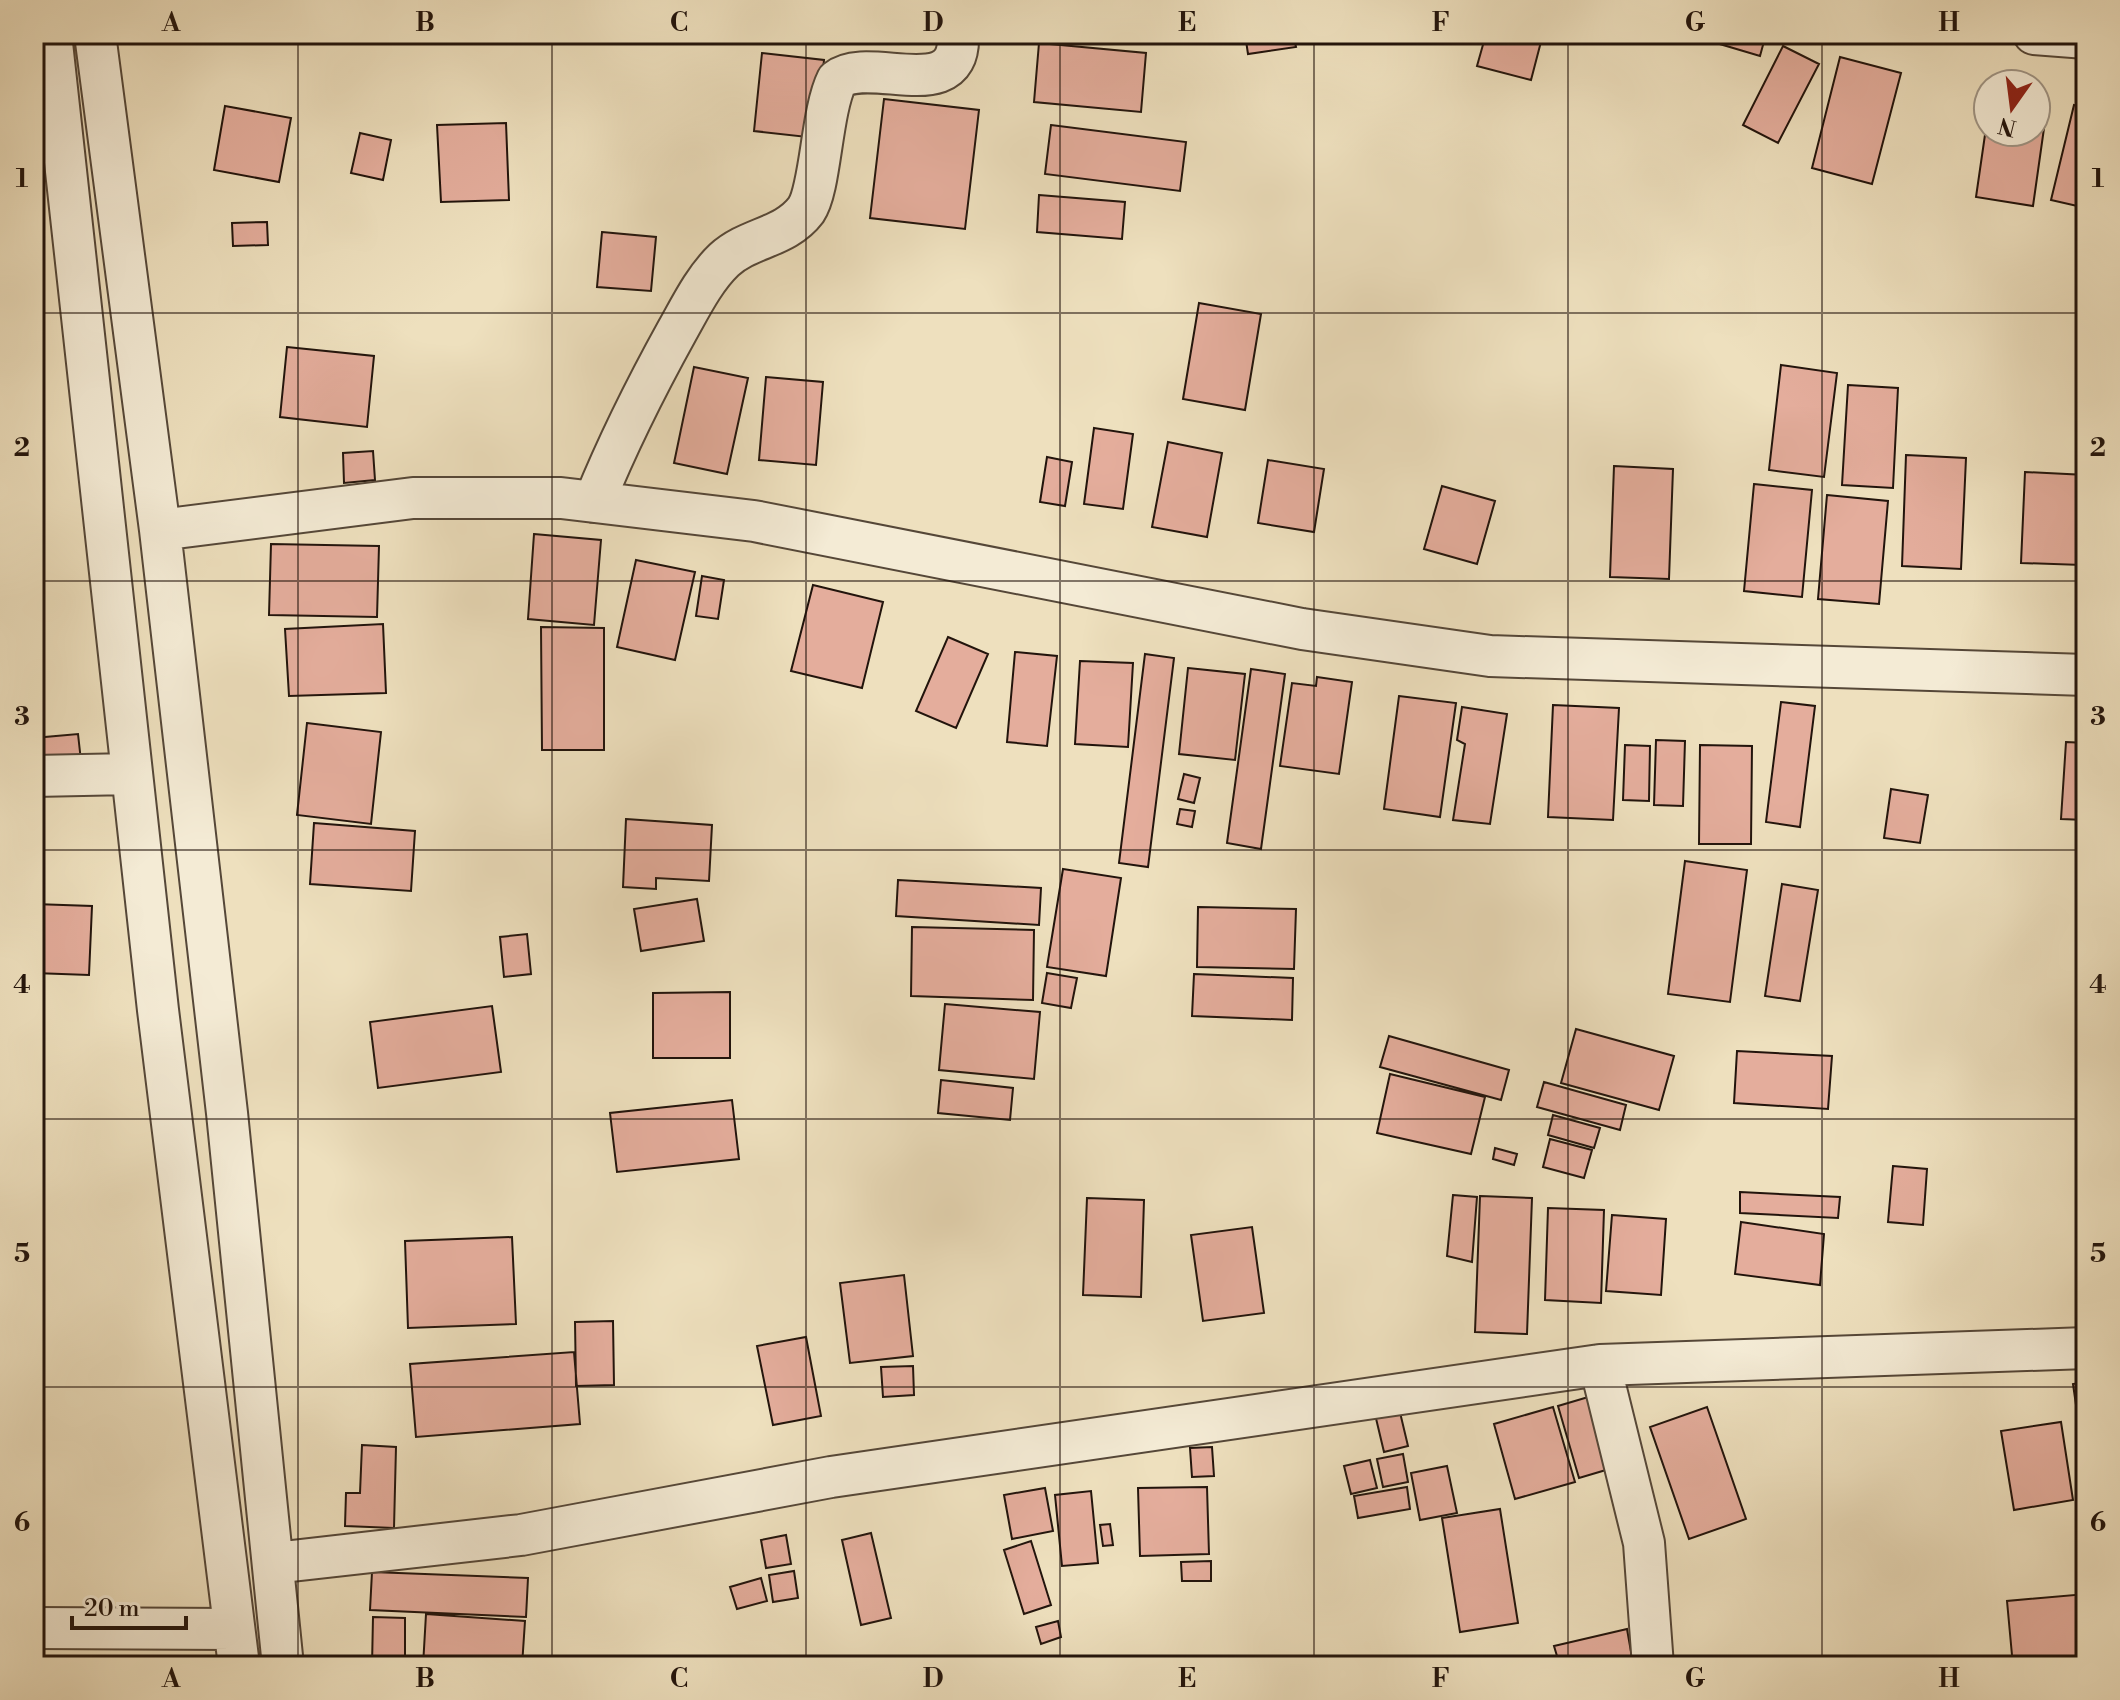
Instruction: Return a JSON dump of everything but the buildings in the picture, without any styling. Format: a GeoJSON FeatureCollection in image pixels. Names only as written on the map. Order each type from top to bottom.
{"type":"FeatureCollection","features":[{"type":"Feature","properties":{"kind":"street"},"geometry":{"type":"LineString","coordinates":[[34,1628],[236,1648],[131,774],[109,541],[51,34]]}},
{"type":"Feature","properties":{"kind":"street"},"geometry":{"type":"LineString","coordinates":[[95,34],[160,530],[227,1113],[283,1666]]}},
{"type":"Feature","properties":{"kind":"street"},"geometry":{"type":"LineString","coordinates":[[594,502],[644,390],[693,302],[722,261],[743,246],[782,232],[808,207],[828,106],[837,80],[857,73],[937,73],[945,69],[957,52],[958,34]]}},
{"type":"Feature","properties":{"kind":"street"},"geometry":{"type":"LineString","coordinates":[[2034,34],[2086,38]]}},
{"type":"Feature","properties":{"kind":"street"},"geometry":{"type":"LineString","coordinates":[[160,530],[413,498],[561,498],[754,521],[1302,629],[1490,656],[2086,675]]}},
{"type":"Feature","properties":{"kind":"street"},"geometry":{"type":"LineString","coordinates":[[34,776],[131,774]]}},
{"type":"Feature","properties":{"kind":"street"},"geometry":{"type":"LineString","coordinates":[[274,1563],[521,1535],[831,1477],[1600,1365],[2086,1348]]}},
{"type":"Feature","properties":{"kind":"street"},"geometry":{"type":"LineString","coordinates":[[1600,1365],[1644,1543],[1653,1666]]}}]}
